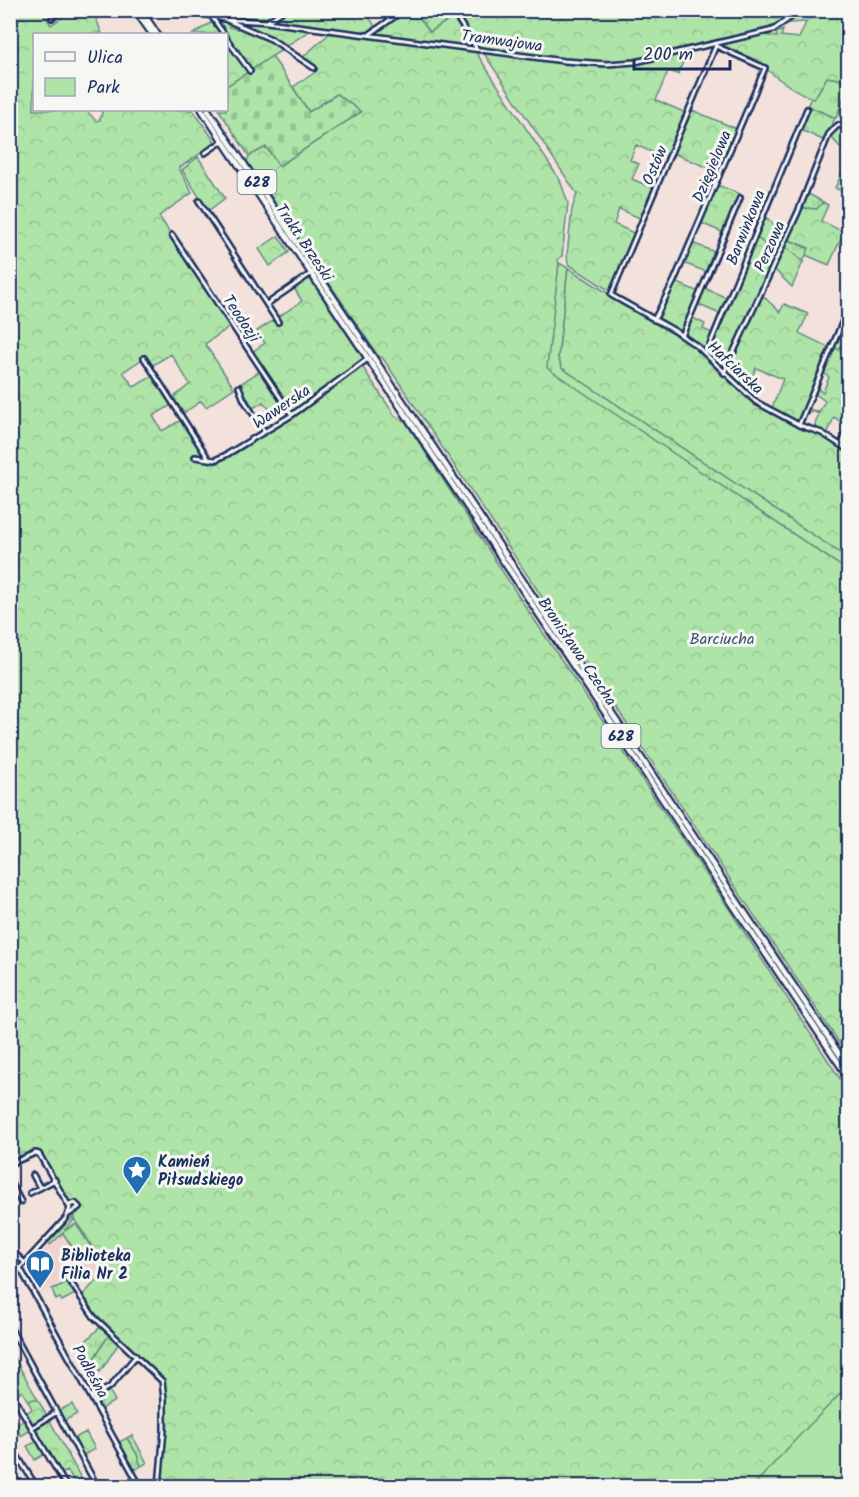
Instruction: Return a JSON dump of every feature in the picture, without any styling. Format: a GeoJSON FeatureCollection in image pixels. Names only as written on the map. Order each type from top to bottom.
{"type":"FeatureCollection","features":[{"type":"Feature","properties":{"kind":"main road"},"geometry":{"type":"LineString","coordinates":[[135,10],[151,33]]}},
{"type":"Feature","properties":{"kind":"main road"},"geometry":{"type":"LineString","coordinates":[[141,10],[156,33]]}},
{"type":"Feature","properties":{"kind":"main road","name":"Trakt Brzeski"},"geometry":{"type":"LineString","coordinates":[[203,111],[314,272]]}},
{"type":"Feature","properties":{"kind":"main road","name":"Trakt Brzeski"},"geometry":{"type":"LineString","coordinates":[[209,111],[370,357]]}},
{"type":"Feature","properties":{"kind":"main road","name":"Bronisława Czecha"},"geometry":{"type":"LineString","coordinates":[[370,357],[849,1067]]}},
{"type":"Feature","properties":{"kind":"main road","name":"Bronisława Czecha"},"geometry":{"type":"LineString","coordinates":[[370,357],[849,1077]]}},
{"type":"Feature","properties":{"kind":"street"},"geometry":{"type":"LineString","coordinates":[[52,18],[61,10]]}},
{"type":"Feature","properties":{"kind":"street","name":"Tramwajowa"},"geometry":{"type":"LineString","coordinates":[[188,10],[224,19],[267,22],[607,64],[635,62],[717,45],[773,30],[801,10]]}},
{"type":"Feature","properties":{"kind":"street"},"geometry":{"type":"LineString","coordinates":[[207,10],[223,33]]}},
{"type":"Feature","properties":{"kind":"street"},"geometry":{"type":"LineString","coordinates":[[267,22],[284,10]]}},
{"type":"Feature","properties":{"kind":"street"},"geometry":{"type":"LineString","coordinates":[[369,35],[404,10]]}},
{"type":"Feature","properties":{"kind":"street"},"geometry":{"type":"LineString","coordinates":[[452,10],[477,49]]}},
{"type":"Feature","properties":{"kind":"street"},"geometry":{"type":"LineString","coordinates":[[224,19],[271,39],[314,68]]}},
{"type":"Feature","properties":{"kind":"street"},"geometry":{"type":"LineString","coordinates":[[228,40],[250,71]]}},
{"type":"Feature","properties":{"kind":"street","name":"Ostów"},"geometry":{"type":"LineString","coordinates":[[611,295],[717,45]]}},
{"type":"Feature","properties":{"kind":"street","name":"Dzięgielowa"},"geometry":{"type":"LineString","coordinates":[[654,320],[674,281],[765,68],[717,45]]}},
{"type":"Feature","properties":{"kind":"street","name":"Barwinkowa"},"geometry":{"type":"LineString","coordinates":[[706,354],[807,109]]}},
{"type":"Feature","properties":{"kind":"street","name":"Perzowa"},"geometry":{"type":"LineString","coordinates":[[724,373],[833,128],[841,124],[849,127]]}},
{"type":"Feature","properties":{"kind":"street"},"geometry":{"type":"LineString","coordinates":[[205,153],[223,141]]}},
{"type":"Feature","properties":{"kind":"street"},"geometry":{"type":"LineString","coordinates":[[682,336],[740,198]]}},
{"type":"Feature","properties":{"kind":"street"},"geometry":{"type":"LineString","coordinates":[[199,201],[278,322]]}},
{"type":"Feature","properties":{"kind":"street","name":"Teodozji"},"geometry":{"type":"LineString","coordinates":[[172,235],[292,415]]}},
{"type":"Feature","properties":{"kind":"street"},"geometry":{"type":"LineString","coordinates":[[267,304],[314,272]]}},
{"type":"Feature","properties":{"kind":"street","name":"Hafciarska"},"geometry":{"type":"LineString","coordinates":[[611,295],[682,336],[706,354],[756,402],[799,425],[822,433],[849,450]]}},
{"type":"Feature","properties":{"kind":"street"},"geometry":{"type":"LineString","coordinates":[[799,425],[849,309]]}},
{"type":"Feature","properties":{"kind":"street","name":"Wawerska"},"geometry":{"type":"LineString","coordinates":[[195,457],[219,458],[266,432],[370,357]]}},
{"type":"Feature","properties":{"kind":"street"},"geometry":{"type":"LineString","coordinates":[[144,358],[210,459]]}},
{"type":"Feature","properties":{"kind":"street"},"geometry":{"type":"LineString","coordinates":[[239,387],[244,400],[266,432]]}},
{"type":"Feature","properties":{"kind":"street"},"geometry":{"type":"LineString","coordinates":[[842,445],[849,430]]}},
{"type":"Feature","properties":{"kind":"street"},"geometry":{"type":"LineString","coordinates":[[10,1164],[38,1153],[69,1205],[69,1214]]}},
{"type":"Feature","properties":{"kind":"street"},"geometry":{"type":"LineString","coordinates":[[33,1175],[40,1188]]}},
{"type":"Feature","properties":{"kind":"street"},"geometry":{"type":"LineString","coordinates":[[30,1193],[55,1180]]}},
{"type":"Feature","properties":{"kind":"street"},"geometry":{"type":"LineString","coordinates":[[10,1182],[21,1202]]}},
{"type":"Feature","properties":{"kind":"street"},"geometry":{"type":"LineString","coordinates":[[10,1279],[69,1214],[79,1208],[75,1203],[69,1205]]}},
{"type":"Feature","properties":{"kind":"street"},"geometry":{"type":"LineString","coordinates":[[10,1249],[25,1263]]}},
{"type":"Feature","properties":{"kind":"street","name":"Podleśna"},"geometry":{"type":"LineString","coordinates":[[20,1268],[140,1486]]}},
{"type":"Feature","properties":{"kind":"street"},"geometry":{"type":"LineString","coordinates":[[67,1280],[94,1317],[162,1381],[164,1413],[159,1486]]}},
{"type":"Feature","properties":{"kind":"street"},"geometry":{"type":"LineString","coordinates":[[10,1327],[97,1486]]}},
{"type":"Feature","properties":{"kind":"street"},"geometry":{"type":"LineString","coordinates":[[92,1396],[110,1387],[136,1356]]}},
{"type":"Feature","properties":{"kind":"street"},"geometry":{"type":"LineString","coordinates":[[10,1391],[66,1486]]}},
{"type":"Feature","properties":{"kind":"street"},"geometry":{"type":"LineString","coordinates":[[33,1427],[57,1412]]}},
{"type":"Feature","properties":{"kind":"street"},"geometry":{"type":"LineString","coordinates":[[10,1444],[36,1486]]}},
{"type":"Feature","properties":{"kind":"shaded area"},"geometry":{"type":"Polygon","coordinates":[[[73,1217],[107,1269],[90,1288],[77,1271],[69,1276],[67,1274],[60,1282],[40,1294],[27,1270],[46,1249],[48,1242],[73,1217]]]}},
{"type":"Feature","properties":{"kind":"green space"},"geometry":{"type":"Polygon","coordinates":[[[231,10],[280,11],[266,20],[222,16],[231,10]]]}},
{"type":"Feature","properties":{"kind":"green space"},"geometry":{"type":"Polygon","coordinates":[[[286,10],[365,11],[375,26],[367,32],[286,22],[281,14],[286,10]]]}},
{"type":"Feature","properties":{"kind":"green space"},"geometry":{"type":"Polygon","coordinates":[[[462,10],[799,11],[787,20],[756,33],[634,61],[597,62],[480,48],[457,14],[462,10]]]}},
{"type":"Feature","properties":{"kind":"green space"},"geometry":{"type":"Polygon","coordinates":[[[10,11],[42,11],[51,25],[72,11],[93,11],[102,33],[33,33],[33,111],[87,111],[96,121],[100,120],[101,111],[194,111],[216,143],[179,168],[192,193],[159,216],[231,326],[205,344],[234,388],[206,407],[201,401],[184,413],[173,398],[190,384],[171,354],[150,367],[144,358],[123,372],[134,387],[154,375],[173,404],[153,416],[162,431],[183,419],[201,451],[206,457],[218,463],[292,416],[362,366],[395,416],[405,421],[521,600],[722,898],[848,1091],[848,1486],[161,1486],[166,1436],[165,1381],[102,1323],[82,1296],[107,1269],[73,1217],[79,1212],[81,1205],[75,1200],[70,1202],[40,1151],[33,1151],[11,1161],[10,11]]]}},
{"type":"Feature","properties":{"kind":"green space"},"geometry":{"type":"Polygon","coordinates":[[[407,11],[414,11],[430,32],[453,17],[472,46],[373,33],[407,11]]]}},
{"type":"Feature","properties":{"kind":"green space"},"geometry":{"type":"Polygon","coordinates":[[[414,11],[449,11],[453,17],[430,32],[414,11]]]}},
{"type":"Feature","properties":{"kind":"green space"},"geometry":{"type":"Polygon","coordinates":[[[819,11],[833,11],[806,22],[790,23],[795,17],[801,18],[819,11]]]}},
{"type":"Feature","properties":{"kind":"green space"},"geometry":{"type":"Polygon","coordinates":[[[833,11],[848,11],[848,87],[839,79],[827,77],[814,99],[784,83],[767,70],[767,67],[722,47],[722,45],[764,35],[777,37],[776,33],[783,30],[781,36],[799,38],[807,20],[833,11]]]}},
{"type":"Feature","properties":{"kind":"green space"},"geometry":{"type":"Polygon","coordinates":[[[218,20],[225,22],[229,27],[237,29],[238,26],[285,48],[251,70],[218,20]]]}},
{"type":"Feature","properties":{"kind":"green space"},"geometry":{"type":"Polygon","coordinates":[[[235,21],[311,30],[288,45],[235,21]]]}},
{"type":"Feature","properties":{"kind":"green space"},"geometry":{"type":"Polygon","coordinates":[[[212,22],[220,33],[195,33],[212,22]]]}},
{"type":"Feature","properties":{"kind":"green space","name":"Barciucha"},"geometry":{"type":"Polygon","coordinates":[[[331,32],[475,51],[560,180],[568,203],[562,256],[558,259],[547,368],[848,571],[848,1056],[382,357],[379,357],[247,161],[249,156],[266,147],[279,166],[361,112],[337,94],[309,112],[293,87],[317,71],[316,66],[303,57],[331,32]]]}},
{"type":"Feature","properties":{"kind":"green space"},"geometry":{"type":"Polygon","coordinates":[[[228,45],[248,72],[228,85],[228,45]]]}},
{"type":"Feature","properties":{"kind":"green space"},"geometry":{"type":"Polygon","coordinates":[[[483,52],[601,67],[632,65],[687,52],[678,74],[668,71],[656,100],[686,113],[667,159],[636,145],[630,160],[639,164],[632,179],[655,189],[642,219],[619,209],[614,224],[636,234],[610,291],[568,264],[572,209],[577,194],[483,52]]]}},
{"type":"Feature","properties":{"kind":"green space"},"geometry":{"type":"Polygon","coordinates":[[[272,56],[309,112],[337,94],[361,112],[279,166],[266,147],[249,156],[220,111],[228,111],[228,85],[272,56]]]}},
{"type":"Feature","properties":{"kind":"green space"},"geometry":{"type":"Polygon","coordinates":[[[827,77],[839,79],[848,87],[836,118],[810,107],[806,108],[827,77]]]}},
{"type":"Feature","properties":{"kind":"green space"},"geometry":{"type":"Polygon","coordinates":[[[848,87],[848,123],[838,115],[848,87]]]}},
{"type":"Feature","properties":{"kind":"green space"},"geometry":{"type":"Polygon","coordinates":[[[810,107],[835,118],[825,141],[801,130],[810,107]]]}},
{"type":"Feature","properties":{"kind":"green space"},"geometry":{"type":"Polygon","coordinates":[[[692,110],[737,129],[718,172],[673,153],[692,110]]]}},
{"type":"Feature","properties":{"kind":"green space"},"geometry":{"type":"Polygon","coordinates":[[[843,127],[848,130],[848,156],[831,137],[834,130],[843,127]]]}},
{"type":"Feature","properties":{"kind":"green space"},"geometry":{"type":"Polygon","coordinates":[[[198,157],[225,198],[208,211],[182,170],[198,157]]]}},
{"type":"Feature","properties":{"kind":"green space"},"geometry":{"type":"Polygon","coordinates":[[[843,171],[848,174],[848,194],[835,188],[843,171]]]}},
{"type":"Feature","properties":{"kind":"green space"},"geometry":{"type":"Polygon","coordinates":[[[717,185],[740,194],[724,233],[701,223],[717,185]]]}},
{"type":"Feature","properties":{"kind":"green space"},"geometry":{"type":"Polygon","coordinates":[[[807,193],[823,202],[817,209],[799,210],[807,193]]]}},
{"type":"Feature","properties":{"kind":"green space"},"geometry":{"type":"Polygon","coordinates":[[[823,202],[828,205],[821,221],[844,232],[829,265],[806,255],[809,248],[787,239],[799,210],[817,209],[823,202]]]}},
{"type":"Feature","properties":{"kind":"green space"},"geometry":{"type":"Polygon","coordinates":[[[764,215],[785,236],[777,254],[756,237],[764,215]]]}},
{"type":"Feature","properties":{"kind":"green space"},"geometry":{"type":"Polygon","coordinates":[[[278,236],[289,252],[270,266],[259,249],[278,236]]]}},
{"type":"Feature","properties":{"kind":"green space"},"geometry":{"type":"Polygon","coordinates":[[[756,237],[777,254],[724,370],[708,353],[756,237]]]}},
{"type":"Feature","properties":{"kind":"green space"},"geometry":{"type":"Polygon","coordinates":[[[787,239],[809,249],[803,262],[788,249],[782,249],[787,239]]]}},
{"type":"Feature","properties":{"kind":"green space"},"geometry":{"type":"Polygon","coordinates":[[[692,243],[715,252],[707,272],[683,263],[692,243]]]}},
{"type":"Feature","properties":{"kind":"green space"},"geometry":{"type":"Polygon","coordinates":[[[782,249],[788,249],[803,262],[792,287],[774,269],[782,249]]]}},
{"type":"Feature","properties":{"kind":"green space"},"geometry":{"type":"Polygon","coordinates":[[[559,263],[568,268],[558,358],[562,368],[848,558],[848,571],[546,368],[559,263]]]}},
{"type":"Feature","properties":{"kind":"green space"},"geometry":{"type":"Polygon","coordinates":[[[568,268],[696,347],[753,402],[799,427],[822,434],[848,453],[848,558],[562,368],[558,358],[568,268]]]}},
{"type":"Feature","properties":{"kind":"green space"},"geometry":{"type":"Polygon","coordinates":[[[309,278],[363,358],[350,368],[350,371],[292,412],[252,352],[265,343],[257,331],[274,320],[277,324],[280,323],[277,318],[302,301],[294,288],[309,278]]]}},
{"type":"Feature","properties":{"kind":"green space"},"geometry":{"type":"Polygon","coordinates":[[[675,282],[699,292],[681,334],[658,321],[675,282]]]}},
{"type":"Feature","properties":{"kind":"green space"},"geometry":{"type":"Polygon","coordinates":[[[704,288],[727,298],[720,314],[697,304],[704,288]]]}},
{"type":"Feature","properties":{"kind":"green space"},"geometry":{"type":"Polygon","coordinates":[[[762,295],[780,312],[784,304],[808,314],[799,333],[830,348],[798,425],[772,408],[783,379],[756,368],[746,389],[764,404],[752,398],[730,375],[729,367],[762,295]]]}},
{"type":"Feature","properties":{"kind":"green space"},"geometry":{"type":"Polygon","coordinates":[[[848,311],[848,354],[833,347],[848,311]]]}},
{"type":"Feature","properties":{"kind":"green space"},"geometry":{"type":"Polygon","coordinates":[[[691,317],[705,324],[703,329],[714,334],[706,351],[683,335],[691,317]]]}},
{"type":"Feature","properties":{"kind":"green space"},"geometry":{"type":"Polygon","coordinates":[[[833,347],[848,354],[848,381],[845,388],[848,391],[848,422],[847,427],[834,417],[827,435],[817,430],[815,424],[819,414],[812,411],[803,419],[808,409],[819,412],[825,401],[814,393],[819,381],[820,391],[823,392],[829,377],[822,372],[833,347]]]}},
{"type":"Feature","properties":{"kind":"green space"},"geometry":{"type":"Polygon","coordinates":[[[260,371],[282,404],[271,411],[263,402],[253,408],[240,384],[260,371]]]}},
{"type":"Feature","properties":{"kind":"green space"},"geometry":{"type":"Polygon","coordinates":[[[390,384],[848,1070],[848,1074],[388,385],[390,384]]]}},
{"type":"Feature","properties":{"kind":"green space"},"geometry":{"type":"Polygon","coordinates":[[[72,1218],[74,1220],[64,1231],[76,1224],[91,1247],[78,1256],[63,1233],[50,1245],[48,1243],[72,1218]]]}},
{"type":"Feature","properties":{"kind":"green space"},"geometry":{"type":"Polygon","coordinates":[[[68,1282],[75,1294],[62,1301],[60,1298],[56,1300],[52,1289],[68,1282]]]}},
{"type":"Feature","properties":{"kind":"green space"},"geometry":{"type":"Polygon","coordinates":[[[100,1327],[109,1335],[93,1360],[84,1343],[100,1327]]]}},
{"type":"Feature","properties":{"kind":"green space"},"geometry":{"type":"Polygon","coordinates":[[[109,1335],[119,1343],[100,1372],[93,1360],[109,1335]]]}},
{"type":"Feature","properties":{"kind":"green space"},"geometry":{"type":"Polygon","coordinates":[[[10,1350],[38,1400],[28,1401],[22,1391],[14,1395],[11,1380],[15,1377],[11,1370],[10,1350]]]}},
{"type":"Feature","properties":{"kind":"green space"},"geometry":{"type":"Polygon","coordinates":[[[848,1386],[848,1486],[753,1486],[799,1436],[848,1386]]]}},
{"type":"Feature","properties":{"kind":"green space"},"geometry":{"type":"Polygon","coordinates":[[[109,1390],[115,1401],[101,1409],[96,1400],[97,1396],[109,1390]]]}},
{"type":"Feature","properties":{"kind":"green space"},"geometry":{"type":"Polygon","coordinates":[[[38,1400],[47,1416],[34,1424],[30,1423],[25,1414],[32,1409],[28,1401],[38,1400]]]}},
{"type":"Feature","properties":{"kind":"green space"},"geometry":{"type":"Polygon","coordinates":[[[72,1404],[77,1414],[64,1421],[58,1411],[72,1404]]]}},
{"type":"Feature","properties":{"kind":"green space"},"geometry":{"type":"Polygon","coordinates":[[[25,1419],[31,1430],[21,1436],[15,1425],[25,1419]]]}},
{"type":"Feature","properties":{"kind":"green space"},"geometry":{"type":"Polygon","coordinates":[[[49,1419],[82,1480],[85,1479],[90,1486],[77,1486],[68,1471],[61,1474],[36,1429],[49,1419]]]}},
{"type":"Feature","properties":{"kind":"green space"},"geometry":{"type":"Polygon","coordinates":[[[86,1432],[95,1449],[82,1456],[73,1439],[86,1432]]]}},
{"type":"Feature","properties":{"kind":"green space"},"geometry":{"type":"Polygon","coordinates":[[[132,1435],[147,1463],[141,1466],[127,1438],[132,1435]]]}},
{"type":"Feature","properties":{"kind":"green space"},"geometry":{"type":"Polygon","coordinates":[[[127,1438],[141,1466],[135,1470],[119,1442],[127,1438]]]}},
{"type":"Feature","properties":{"kind":"green space"},"geometry":{"type":"Polygon","coordinates":[[[38,1441],[44,1452],[35,1460],[27,1446],[38,1441]]]}},
{"type":"Feature","properties":{"kind":"waterway"},"geometry":{"type":"LineString","coordinates":[[787,10],[801,19],[811,18],[829,10]]}},
{"type":"Feature","properties":{"kind":"place","name":"Kamień Piłsudskiego"},"geometry":{"type":"Point","coordinates":[137,1196]}},
{"type":"Feature","properties":{"kind":"place","name":"Biblioteka Filia Nr 2"},"geometry":{"type":"Point","coordinates":[40,1290]}}]}
